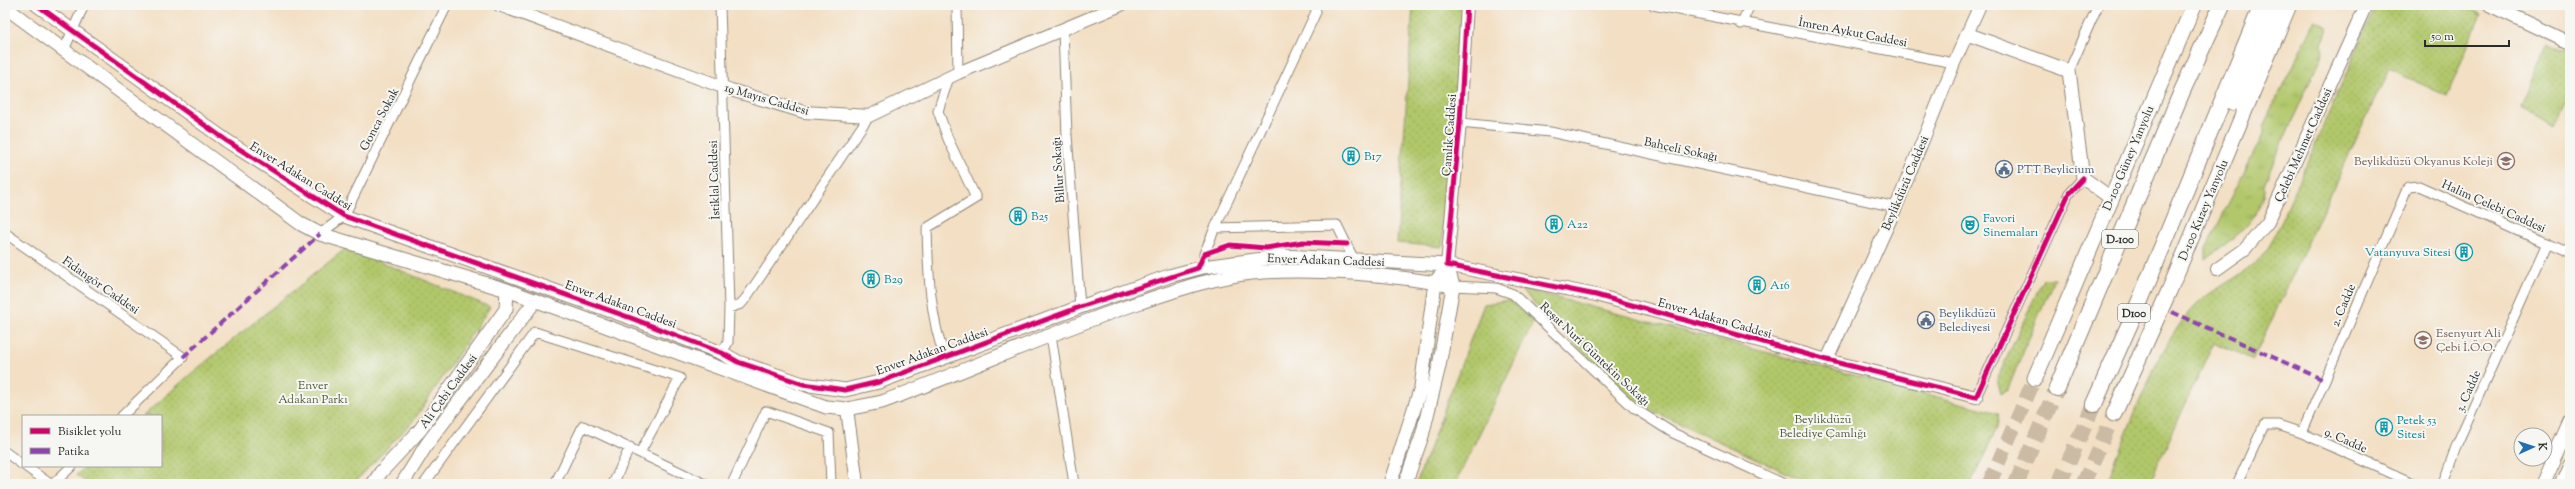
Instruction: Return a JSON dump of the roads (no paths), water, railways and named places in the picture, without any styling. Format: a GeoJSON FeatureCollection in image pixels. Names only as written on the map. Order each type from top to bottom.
{"type":"FeatureCollection","features":[{"type":"Feature","properties":{"kind":"highway"},"geometry":{"type":"LineString","coordinates":[[2183,89],[2212,5]]}},
{"type":"Feature","properties":{"kind":"highway","name":"D-100"},"geometry":{"type":"LineString","coordinates":[[2057,388],[2183,89],[2222,5]]}},
{"type":"Feature","properties":{"kind":"highway"},"geometry":{"type":"LineString","coordinates":[[2173,222],[2262,5]]}},
{"type":"Feature","properties":{"kind":"highway"},"geometry":{"type":"LineString","coordinates":[[2173,222],[2213,152],[2276,5]]}},
{"type":"Feature","properties":{"kind":"highway","name":"D100"},"geometry":{"type":"LineString","coordinates":[[2094,404],[2173,222]]}},
{"type":"Feature","properties":{"kind":"main road","name":"Enver Adakan Caddesi"},"geometry":{"type":"LineString","coordinates":[[37,5],[72,32],[227,142],[344,216],[631,318],[722,353],[738,362],[803,384],[845,390],[879,382],[1080,307],[1169,276],[1203,267],[1265,257],[1447,265]]}},
{"type":"Feature","properties":{"kind":"main road","name":"D-100 Güney Yanyolu"},"geometry":{"type":"LineString","coordinates":[[2036,378],[2194,5]]}},
{"type":"Feature","properties":{"kind":"main road","name":"D-100 Kuzey Yanyolu"},"geometry":{"type":"LineString","coordinates":[[2114,414],[2169,291],[2289,5]]}},
{"type":"Feature","properties":{"kind":"main road"},"geometry":{"type":"LineString","coordinates":[[2490,5],[2570,43]]}},
{"type":"Feature","properties":{"kind":"main road","name":"Enver Adakan Caddesi"},"geometry":{"type":"LineString","coordinates":[[5,7],[301,224],[320,234],[507,290],[826,407],[847,409],[882,402],[1114,311],[1188,286],[1252,273],[1318,272],[1453,286]]}},
{"type":"Feature","properties":{"kind":"main road"},"geometry":{"type":"LineString","coordinates":[[1967,34],[2069,71],[2083,178],[2111,198]]}},
{"type":"Feature","properties":{"kind":"main road"},"geometry":{"type":"LineString","coordinates":[[1390,484],[1421,387],[1435,283],[1447,265]]}},
{"type":"Feature","properties":{"kind":"main road"},"geometry":{"type":"LineString","coordinates":[[1404,484],[1431,404],[1453,286],[1447,265]]}},
{"type":"Feature","properties":{"kind":"main road","name":"Ali Çebi Caddesi"},"geometry":{"type":"LineString","coordinates":[[373,484],[384,469],[420,430],[506,309],[507,290]]}},
{"type":"Feature","properties":{"kind":"main road","name":"Ali Çebi Caddesi"},"geometry":{"type":"LineString","coordinates":[[402,484],[427,444],[535,301]]}},
{"type":"Feature","properties":{"kind":"main road"},"geometry":{"type":"LineString","coordinates":[[845,390],[847,409]]}},
{"type":"Feature","properties":{"kind":"main road"},"geometry":{"type":"LineString","coordinates":[[2542,484],[2570,421]]}},
{"type":"Feature","properties":{"kind":"main road"},"geometry":{"type":"LineString","coordinates":[[2561,484],[2570,463]]}},
{"type":"Feature","properties":{"kind":"street"},"geometry":{"type":"LineString","coordinates":[[64,50],[84,5]]}},
{"type":"Feature","properties":{"kind":"street","name":"Gonca Sokak"},"geometry":{"type":"LineString","coordinates":[[320,234],[344,216],[447,5]]}},
{"type":"Feature","properties":{"kind":"street","name":"19 Mayıs Caddesi"},"geometry":{"type":"LineString","coordinates":[[499,5],[723,88],[804,112],[869,116],[954,75],[1121,5]]}},
{"type":"Feature","properties":{"kind":"street","name":"İstiklal Caddesi"},"geometry":{"type":"LineString","coordinates":[[720,5],[729,308],[728,342],[722,353]]}},
{"type":"Feature","properties":{"kind":"street"},"geometry":{"type":"LineString","coordinates":[[945,358],[940,344],[928,268],[928,228],[976,198],[948,139],[938,111],[954,75],[957,5]]}},
{"type":"Feature","properties":{"kind":"street"},"geometry":{"type":"LineString","coordinates":[[1203,267],[1204,254],[1215,228],[1316,12],[1316,5]]}},
{"type":"Feature","properties":{"kind":"street","name":"Çamlık Caddesi"},"geometry":{"type":"LineString","coordinates":[[1447,265],[1460,123],[1468,5]]}},
{"type":"Feature","properties":{"kind":"street","name":"İmren Aykut Caddesi"},"geometry":{"type":"LineString","coordinates":[[1658,5],[1741,24],[1954,64]]}},
{"type":"Feature","properties":{"kind":"street"},"geometry":{"type":"LineString","coordinates":[[1741,24],[1750,5]]}},
{"type":"Feature","properties":{"kind":"street","name":"Beylikdüzü Caddesi"},"geometry":{"type":"LineString","coordinates":[[1827,360],[1896,208],[1954,64],[1980,5]]}},
{"type":"Feature","properties":{"kind":"street"},"geometry":{"type":"LineString","coordinates":[[2069,71],[2098,5]]}},
{"type":"Feature","properties":{"kind":"street","name":"Çelebi Mehmet Caddesi"},"geometry":{"type":"LineString","coordinates":[[2217,269],[2245,248],[2268,222],[2366,5]]}},
{"type":"Feature","properties":{"kind":"street","name":"Billur Sokağı"},"geometry":{"type":"LineString","coordinates":[[1063,30],[1067,135],[1080,307]]}},
{"type":"Feature","properties":{"kind":"street"},"geometry":{"type":"LineString","coordinates":[[729,308],[741,304],[746,298],[869,116]]}},
{"type":"Feature","properties":{"kind":"street","name":"Bahçeli Sokağı"},"geometry":{"type":"LineString","coordinates":[[1460,123],[1550,132],[1896,208]]}},
{"type":"Feature","properties":{"kind":"street"},"geometry":{"type":"LineString","coordinates":[[1976,397],[2069,193],[2083,178]]}},
{"type":"Feature","properties":{"kind":"street","name":"Halim Çelebi Caddesi"},"geometry":{"type":"LineString","coordinates":[[2408,187],[2419,186],[2570,254]]}},
{"type":"Feature","properties":{"kind":"street","name":"2. Cadde"},"geometry":{"type":"LineString","coordinates":[[2302,434],[2408,187]]}},
{"type":"Feature","properties":{"kind":"street"},"geometry":{"type":"LineString","coordinates":[[1215,228],[1337,225],[1354,260]]}},
{"type":"Feature","properties":{"kind":"street","name":"Fidangör Caddesi"},"geometry":{"type":"LineString","coordinates":[[5,233],[183,357],[123,415]]}},
{"type":"Feature","properties":{"kind":"street","name":"3. Cadde"},"geometry":{"type":"LineString","coordinates":[[2443,484],[2457,444],[2547,243]]}},
{"type":"Feature","properties":{"kind":"street","name":"Enver Adakan Caddesi"},"geometry":{"type":"LineString","coordinates":[[1447,265],[1596,295],[1827,360],[1976,397]]}},
{"type":"Feature","properties":{"kind":"street","name":"Reşat Nuri Güntekin Sokağı"},"geometry":{"type":"LineString","coordinates":[[1453,286],[1496,288],[1512,294],[1635,409],[1673,433],[1784,484]]}},
{"type":"Feature","properties":{"kind":"street"},"geometry":{"type":"LineString","coordinates":[[424,484],[535,332],[680,378],[641,451]]}},
{"type":"Feature","properties":{"kind":"street"},"geometry":{"type":"LineString","coordinates":[[1051,335],[1074,484]]}},
{"type":"Feature","properties":{"kind":"street"},"geometry":{"type":"LineString","coordinates":[[847,409],[857,484]]}},
{"type":"Feature","properties":{"kind":"street"},"geometry":{"type":"LineString","coordinates":[[732,484],[766,411],[829,433],[831,484]]}},
{"type":"Feature","properties":{"kind":"street","name":"9. Cadde"},"geometry":{"type":"LineString","coordinates":[[2237,484],[2264,425],[2278,425],[2302,434],[2415,484]]}},
{"type":"Feature","properties":{"kind":"street"},"geometry":{"type":"LineString","coordinates":[[555,484],[583,426],[641,451],[706,484]]}},
{"type":"Feature","properties":{"kind":"street"},"geometry":{"type":"LineString","coordinates":[[613,484],[630,447]]}},
{"type":"Feature","properties":{"kind":"street"},"geometry":{"type":"LineString","coordinates":[[5,452],[22,464]]}},
{"type":"Feature","properties":{"kind":"street"},"geometry":{"type":"LineString","coordinates":[[27,467],[50,484]]}},
{"type":"Feature","properties":{"kind":"street"},"geometry":{"type":"LineString","coordinates":[[53,484],[71,467]]}},
{"type":"Feature","properties":{"kind":"tunnel"},"geometry":{"type":"LineString","coordinates":[[1989,484],[2035,378]]}},
{"type":"Feature","properties":{"kind":"tunnel"},"geometry":{"type":"LineString","coordinates":[[2016,484],[2057,388]]}},
{"type":"Feature","properties":{"kind":"tunnel"},"geometry":{"type":"LineString","coordinates":[[2059,484],[2094,404]]}},
{"type":"Feature","properties":{"kind":"tunnel"},"geometry":{"type":"LineString","coordinates":[[2083,484],[2114,414]]}},
{"type":"Feature","properties":{"kind":"place","name":"B17"},"geometry":{"type":"Point","coordinates":[1351,156]}},
{"type":"Feature","properties":{"kind":"place","name":"Beylikdüzü Okyanus Koleji"},"geometry":{"type":"Point","coordinates":[2506,161]}},
{"type":"Feature","properties":{"kind":"place","name":"PTT Beylicium"},"geometry":{"type":"Point","coordinates":[2004,169]}},
{"type":"Feature","properties":{"kind":"place","name":"B25"},"geometry":{"type":"Point","coordinates":[1018,216]}},
{"type":"Feature","properties":{"kind":"place","name":"A22"},"geometry":{"type":"Point","coordinates":[1554,224]}},
{"type":"Feature","properties":{"kind":"place","name":"Favori Sinemaları"},"geometry":{"type":"Point","coordinates":[1970,225]}},
{"type":"Feature","properties":{"kind":"place","name":"Vatanyuva Sitesi"},"geometry":{"type":"Point","coordinates":[2464,252]}},
{"type":"Feature","properties":{"kind":"place","name":"B29"},"geometry":{"type":"Point","coordinates":[871,279]}},
{"type":"Feature","properties":{"kind":"place","name":"A16"},"geometry":{"type":"Point","coordinates":[1757,285]}},
{"type":"Feature","properties":{"kind":"place","name":"Beylikdüzü Belediyesi"},"geometry":{"type":"Point","coordinates":[1926,320]}},
{"type":"Feature","properties":{"kind":"place","name":"Esenyurt Ali Çebi İ.Ö.O."},"geometry":{"type":"Point","coordinates":[2423,340]}},
{"type":"Feature","properties":{"kind":"place","name":"Petek 53 Sitesi"},"geometry":{"type":"Point","coordinates":[2384,427]}},
{"type":"Feature","properties":{"kind":"park label","name":"Enver Adakan Parkı"},"geometry":{"type":"Point","coordinates":[313,392]}},
{"type":"Feature","properties":{"kind":"park label","name":"Beylikdüzü Belediye Çamlığı"},"geometry":{"type":"Point","coordinates":[1823,426]}}]}
